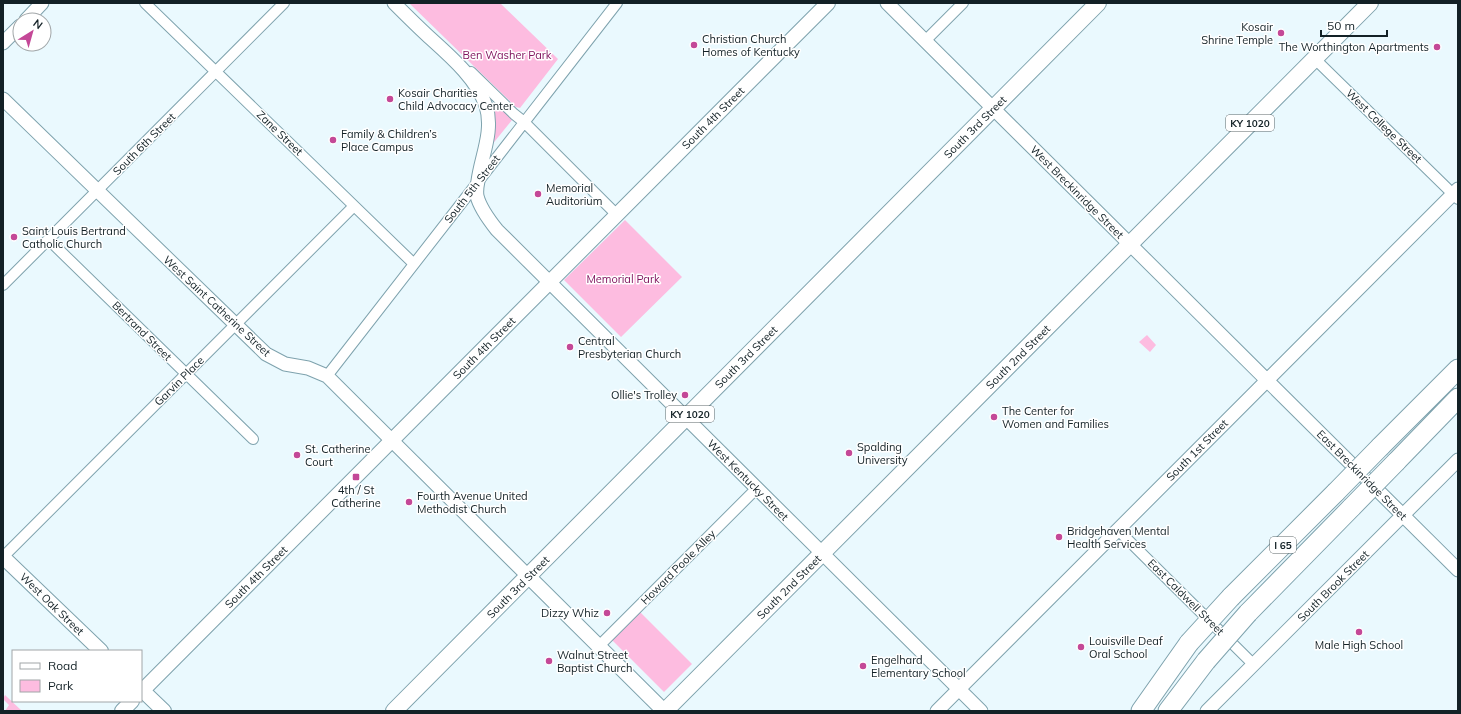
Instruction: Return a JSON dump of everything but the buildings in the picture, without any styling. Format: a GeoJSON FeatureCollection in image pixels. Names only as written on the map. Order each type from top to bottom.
{"type":"FeatureCollection","features":[{"type":"Feature","properties":{"kind":"highway","name":"I 65"},"geometry":{"type":"LineString","coordinates":[[1141,711],[1184,649],[1231,597],[1458,369]]}},
{"type":"Feature","properties":{"kind":"highway","name":"I 65"},"geometry":{"type":"LineString","coordinates":[[1168,711],[1206,661],[1248,613],[1458,398]]}},
{"type":"Feature","properties":{"kind":"highway"},"geometry":{"type":"LineString","coordinates":[[1435,421],[1458,402]]}},
{"type":"Feature","properties":{"kind":"highway"},"geometry":{"type":"LineString","coordinates":[[1127,711],[1137,698],[1184,649]]}},
{"type":"Feature","properties":{"kind":"main road","name":"South 4th Street"},"geometry":{"type":"LineString","coordinates":[[142,690],[828,3]]}},
{"type":"Feature","properties":{"kind":"main road","name":"South 3rd Street"},"geometry":{"type":"LineString","coordinates":[[394,711],[1098,3]]}},
{"type":"Feature","properties":{"kind":"main road","name":"South 2nd Street"},"geometry":{"type":"LineString","coordinates":[[665,711],[1315,59],[1367,4]]}},
{"type":"Feature","properties":{"kind":"main road","name":"West Oak Street"},"geometry":{"type":"LineString","coordinates":[[3,557],[100,650]]}},
{"type":"Feature","properties":{"kind":"main road","name":"West Saint Catherine Street"},"geometry":{"type":"LineString","coordinates":[[528,576],[665,711]]}},
{"type":"Feature","properties":{"kind":"main road"},"geometry":{"type":"LineString","coordinates":[[142,690],[164,711]]}},
{"type":"Feature","properties":{"kind":"main road"},"geometry":{"type":"LineString","coordinates":[[122,711],[131,702]]}},
{"type":"Feature","properties":{"kind":"street"},"geometry":{"type":"LineString","coordinates":[[34,12],[42,3]]}},
{"type":"Feature","properties":{"kind":"street","name":"Zane Street"},"geometry":{"type":"LineString","coordinates":[[145,3],[414,264]]}},
{"type":"Feature","properties":{"kind":"street","name":"South 6th Street"},"geometry":{"type":"LineString","coordinates":[[3,285],[284,3]]}},
{"type":"Feature","properties":{"kind":"street","name":"West Kentucky Street"},"geometry":{"type":"LineString","coordinates":[[394,3],[458,64],[479,91],[487,108],[489,117],[488,134],[476,188],[477,196],[488,219],[497,230],[981,711]]}},
{"type":"Feature","properties":{"kind":"street","name":"South 5th Street"},"geometry":{"type":"LineString","coordinates":[[327,376],[617,3]]}},
{"type":"Feature","properties":{"kind":"street","name":"West Breckinridge Street"},"geometry":{"type":"LineString","coordinates":[[887,3],[1267,380]]}},
{"type":"Feature","properties":{"kind":"street"},"geometry":{"type":"LineString","coordinates":[[926,41],[963,3]]}},
{"type":"Feature","properties":{"kind":"street"},"geometry":{"type":"LineString","coordinates":[[3,43],[12,34]]}},
{"type":"Feature","properties":{"kind":"street","name":"West College Street"},"geometry":{"type":"LineString","coordinates":[[1315,59],[1456,194]]}},
{"type":"Feature","properties":{"kind":"street","name":"West Kentucky Street"},"geometry":{"type":"LineString","coordinates":[[458,64],[472,73],[524,122],[617,215]]}},
{"type":"Feature","properties":{"kind":"street","name":"West Saint Catherine Street"},"geometry":{"type":"LineString","coordinates":[[3,99],[260,348],[272,358],[285,364],[308,368],[327,376],[528,576]]}},
{"type":"Feature","properties":{"kind":"street","name":"South 1st Street"},"geometry":{"type":"LineString","coordinates":[[937,711],[1267,380],[1456,194]]}},
{"type":"Feature","properties":{"kind":"street","name":"Garvin Place"},"geometry":{"type":"LineString","coordinates":[[3,557],[354,206]]}},
{"type":"Feature","properties":{"kind":"street","name":"Bertrand Street"},"geometry":{"type":"LineString","coordinates":[[49,240],[253,439]]}},
{"type":"Feature","properties":{"kind":"street","name":"East Breckinridge Street"},"geometry":{"type":"LineString","coordinates":[[1267,380],[1458,570]]}},
{"type":"Feature","properties":{"kind":"street","name":"South Brook Street"},"geometry":{"type":"LineString","coordinates":[[1207,711],[1458,460]]}},
{"type":"Feature","properties":{"kind":"street","name":"Howard Poole Alley"},"geometry":{"type":"LineString","coordinates":[[599,646],[757,488]]}},
{"type":"Feature","properties":{"kind":"street","name":"East Caldwell Street"},"geometry":{"type":"LineString","coordinates":[[1118,530],[1254,665]]}},
{"type":"Feature","properties":{"kind":"green space","name":"Ben Washer Park"},"geometry":{"type":"Polygon","coordinates":[[[409,3],[500,3],[558,59],[520,108],[516,107],[409,3]]]}},
{"type":"Feature","properties":{"kind":"green space"},"geometry":{"type":"Polygon","coordinates":[[[497,104],[512,120],[491,146],[491,108],[497,104]]]}},
{"type":"Feature","properties":{"kind":"green space","name":"Memorial Park"},"geometry":{"type":"Polygon","coordinates":[[[625,220],[682,277],[621,337],[564,280],[625,220]]]}},
{"type":"Feature","properties":{"kind":"green space"},"geometry":{"type":"Polygon","coordinates":[[[1147,335],[1156,345],[1150,352],[1139,342],[1147,335]]]}},
{"type":"Feature","properties":{"kind":"green space"},"geometry":{"type":"Polygon","coordinates":[[[639,611],[692,664],[664,692],[611,639],[639,611]]]}},
{"type":"Feature","properties":{"kind":"green space"},"geometry":{"type":"Polygon","coordinates":[[[5,695],[22,711],[5,711],[9,705],[3,699],[5,695]]]}},
{"type":"Feature","properties":{"kind":"place","name":"Kosair Shrine Temple"},"geometry":{"type":"Point","coordinates":[1281,33]}},
{"type":"Feature","properties":{"kind":"place","name":"Christian Church Homes of Kentucky"},"geometry":{"type":"Point","coordinates":[694,45]}},
{"type":"Feature","properties":{"kind":"place","name":"The Worthington Apartments"},"geometry":{"type":"Point","coordinates":[1437,47]}},
{"type":"Feature","properties":{"kind":"place","name":"Kosair Charities Child Advocacy Center"},"geometry":{"type":"Point","coordinates":[390,99]}},
{"type":"Feature","properties":{"kind":"place","name":"Family & Children’s Place Campus"},"geometry":{"type":"Point","coordinates":[333,140]}},
{"type":"Feature","properties":{"kind":"place","name":"Memorial Auditorium"},"geometry":{"type":"Point","coordinates":[538,194]}},
{"type":"Feature","properties":{"kind":"place","name":"Saint Louis Bertrand Catholic Church"},"geometry":{"type":"Point","coordinates":[14,237]}},
{"type":"Feature","properties":{"kind":"place","name":"Central Presbyterian Church"},"geometry":{"type":"Point","coordinates":[570,347]}},
{"type":"Feature","properties":{"kind":"place","name":"Ollie's Trolley"},"geometry":{"type":"Point","coordinates":[685,395]}},
{"type":"Feature","properties":{"kind":"place","name":"The Center for Women and Families"},"geometry":{"type":"Point","coordinates":[994,417]}},
{"type":"Feature","properties":{"kind":"place","name":"Spalding University"},"geometry":{"type":"Point","coordinates":[849,453]}},
{"type":"Feature","properties":{"kind":"place","name":"St. Catherine Court"},"geometry":{"type":"Point","coordinates":[297,455]}},
{"type":"Feature","properties":{"kind":"place","name":"4th / St Catherine"},"geometry":{"type":"Point","coordinates":[356,477]}},
{"type":"Feature","properties":{"kind":"place","name":"Fourth Avenue United Methodist Church"},"geometry":{"type":"Point","coordinates":[409,502]}},
{"type":"Feature","properties":{"kind":"place","name":"Bridgehaven Mental Health Services"},"geometry":{"type":"Point","coordinates":[1059,537]}},
{"type":"Feature","properties":{"kind":"place","name":"Dizzy Whiz"},"geometry":{"type":"Point","coordinates":[607,613]}},
{"type":"Feature","properties":{"kind":"place","name":"Male High School"},"geometry":{"type":"Point","coordinates":[1359,632]}},
{"type":"Feature","properties":{"kind":"place","name":"Louisville Deaf Oral School"},"geometry":{"type":"Point","coordinates":[1081,647]}},
{"type":"Feature","properties":{"kind":"place","name":"Walnut Street Baptist Church"},"geometry":{"type":"Point","coordinates":[549,661]}},
{"type":"Feature","properties":{"kind":"place","name":"Engelhard Elementary School"},"geometry":{"type":"Point","coordinates":[863,666]}}]}
